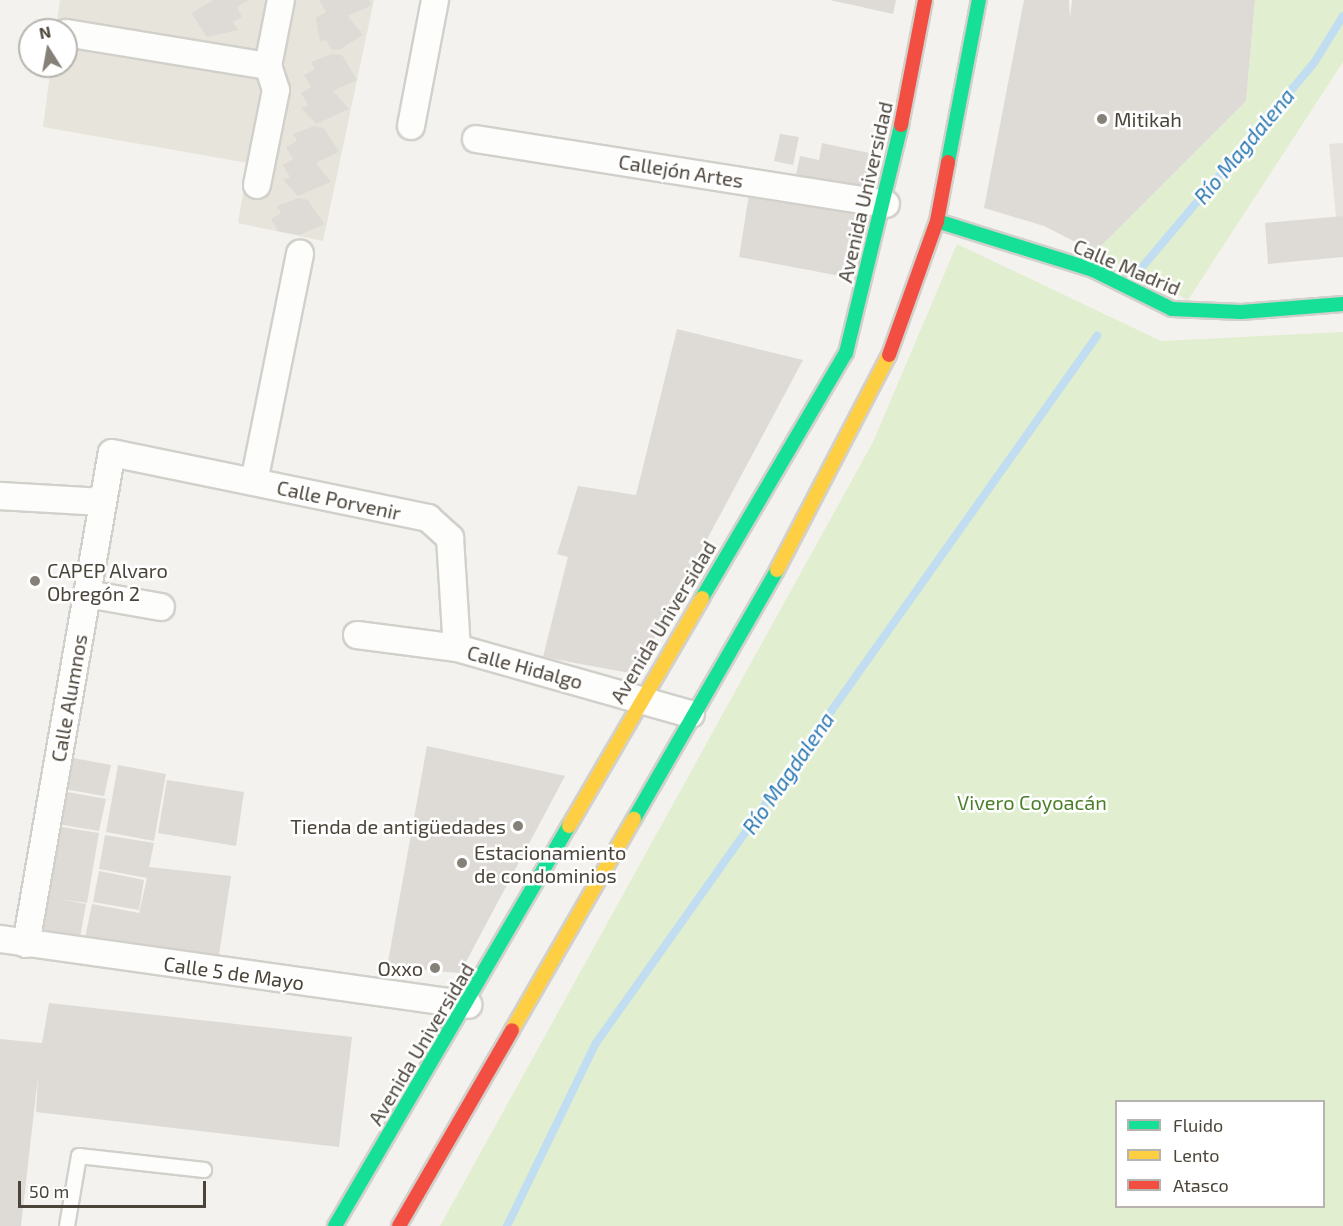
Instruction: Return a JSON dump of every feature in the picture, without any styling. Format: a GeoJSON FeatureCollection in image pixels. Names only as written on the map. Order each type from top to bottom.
{"type":"FeatureCollection","features":[{"type":"Feature","properties":{"kind":"main road","name":"Avenida Universidad"},"geometry":{"type":"LineString","coordinates":[[335,1226],[468,1005],[640,698],[846,353],[886,204],[925,0]]}},
{"type":"Feature","properties":{"kind":"main road"},"geometry":{"type":"LineString","coordinates":[[399,1226],[650,773],[691,714],[797,535],[885,366],[937,221],[979,0]]}},
{"type":"Feature","properties":{"kind":"main road","name":"Calle Madrid"},"geometry":{"type":"LineString","coordinates":[[937,221],[1093,270],[1172,309],[1241,312],[1343,304]]}},
{"type":"Feature","properties":{"kind":"main road"},"geometry":{"type":"LineString","coordinates":[[609,756],[627,763]]}},
{"type":"Feature","properties":{"kind":"street"},"geometry":{"type":"LineString","coordinates":[[257,185],[276,90],[268,66],[281,0]]}},
{"type":"Feature","properties":{"kind":"street"},"geometry":{"type":"LineString","coordinates":[[411,126],[435,0]]}},
{"type":"Feature","properties":{"kind":"street"},"geometry":{"type":"LineString","coordinates":[[78,35],[268,66]]}},
{"type":"Feature","properties":{"kind":"street","name":"Callejón Artes"},"geometry":{"type":"LineString","coordinates":[[476,139],[886,204]]}},
{"type":"Feature","properties":{"kind":"street"},"geometry":{"type":"LineString","coordinates":[[254,482],[300,254]]}},
{"type":"Feature","properties":{"kind":"street","name":"Calle Porvenir"},"geometry":{"type":"LineString","coordinates":[[112,453],[428,518],[443,526],[450,538],[457,648]]}},
{"type":"Feature","properties":{"kind":"street","name":"Calle Alumnos"},"geometry":{"type":"LineString","coordinates":[[26,944],[112,453]]}},
{"type":"Feature","properties":{"kind":"street"},"geometry":{"type":"LineString","coordinates":[[0,496],[103,502]]}},
{"type":"Feature","properties":{"kind":"street"},"geometry":{"type":"LineString","coordinates":[[87,594],[161,607]]}},
{"type":"Feature","properties":{"kind":"street","name":"Calle Hidalgo"},"geometry":{"type":"LineString","coordinates":[[357,635],[457,648],[691,714]]}},
{"type":"Feature","properties":{"kind":"street","name":"Calle 5 de Mayo"},"geometry":{"type":"LineString","coordinates":[[0,939],[468,1005]]}},
{"type":"Feature","properties":{"kind":"lane"},"geometry":{"type":"LineString","coordinates":[[67,1226],[79,1156],[204,1170]]}},
{"type":"Feature","properties":{"kind":"shaded area"},"geometry":{"type":"Polygon","coordinates":[[[60,0],[374,0],[323,241],[238,223],[248,163],[43,127],[49,78],[78,78],[78,18],[58,18],[60,0]]]}},
{"type":"Feature","properties":{"kind":"shaded area"},"geometry":{"type":"Polygon","coordinates":[[[1343,143],[1343,216],[1336,217],[1329,144],[1343,143]]]}},
{"type":"Feature","properties":{"kind":"green space"},"geometry":{"type":"Polygon","coordinates":[[[1255,0],[1343,0],[1343,62],[1188,300],[1095,252],[1246,101],[1255,0]]]}},
{"type":"Feature","properties":{"kind":"green space","name":"Vivero Coyoacán"},"geometry":{"type":"Polygon","coordinates":[[[957,244],[1161,341],[1343,332],[1343,1226],[440,1226],[873,442],[957,244]]]}},
{"type":"Feature","properties":{"kind":"building"},"geometry":{"type":"Polygon","coordinates":[[[214,0],[249,0],[237,7],[242,17],[233,22],[238,30],[207,37],[191,13],[214,0]]]}},
{"type":"Feature","properties":{"kind":"building"},"geometry":{"type":"Polygon","coordinates":[[[319,0],[369,0],[372,5],[348,16],[363,35],[339,50],[331,49],[326,40],[320,42],[316,18],[326,12],[319,0]]]}},
{"type":"Feature","properties":{"kind":"building"},"geometry":{"type":"Polygon","coordinates":[[[830,0],[896,0],[893,14],[830,0]]]}},
{"type":"Feature","properties":{"kind":"building"},"geometry":{"type":"Polygon","coordinates":[[[1024,0],[1069,0],[1070,18],[1072,0],[1255,0],[1246,101],[1095,252],[1044,226],[984,208],[1024,0]]]}},
{"type":"Feature","properties":{"kind":"building"},"geometry":{"type":"Polygon","coordinates":[[[332,54],[342,55],[357,80],[333,91],[349,109],[316,124],[301,108],[308,105],[301,93],[311,87],[304,75],[315,69],[311,62],[332,54]]]}},
{"type":"Feature","properties":{"kind":"building"},"geometry":{"type":"Polygon","coordinates":[[[314,126],[324,128],[339,152],[316,163],[331,182],[298,196],[283,180],[290,177],[283,165],[293,159],[286,147],[297,141],[293,134],[314,126]]]}},
{"type":"Feature","properties":{"kind":"building"},"geometry":{"type":"Polygon","coordinates":[[[780,134],[799,137],[793,165],[774,161],[780,134]]]}},
{"type":"Feature","properties":{"kind":"building"},"geometry":{"type":"Polygon","coordinates":[[[822,143],[874,154],[865,195],[794,184],[800,156],[819,160],[822,143]]]}},
{"type":"Feature","properties":{"kind":"building"},"geometry":{"type":"Polygon","coordinates":[[[750,188],[865,206],[840,276],[739,257],[750,188]]]}},
{"type":"Feature","properties":{"kind":"building"},"geometry":{"type":"Polygon","coordinates":[[[299,198],[308,200],[324,224],[300,235],[278,231],[271,219],[281,213],[277,206],[299,198]]]}},
{"type":"Feature","properties":{"kind":"building"},"geometry":{"type":"Polygon","coordinates":[[[1343,216],[1343,257],[1268,264],[1265,223],[1343,216]]]}},
{"type":"Feature","properties":{"kind":"building"},"geometry":{"type":"Polygon","coordinates":[[[677,329],[803,360],[635,674],[543,657],[568,557],[557,554],[578,486],[636,495],[677,329]]]}},
{"type":"Feature","properties":{"kind":"building","name":"Estacionamiento de condominios"},"geometry":{"type":"Polygon","coordinates":[[[427,746],[565,776],[460,973],[387,967],[427,746]]]}},
{"type":"Feature","properties":{"kind":"building"},"geometry":{"type":"Polygon","coordinates":[[[63,756],[111,765],[104,796],[58,788],[63,756]]]}},
{"type":"Feature","properties":{"kind":"building"},"geometry":{"type":"Polygon","coordinates":[[[118,765],[166,774],[154,841],[106,832],[118,765]]]}},
{"type":"Feature","properties":{"kind":"building"},"geometry":{"type":"Polygon","coordinates":[[[167,780],[244,792],[236,846],[158,833],[167,780]]]}},
{"type":"Feature","properties":{"kind":"building"},"geometry":{"type":"Polygon","coordinates":[[[57,790],[106,799],[99,831],[51,823],[57,790]]]}},
{"type":"Feature","properties":{"kind":"building"},"geometry":{"type":"Polygon","coordinates":[[[50,825],[99,833],[87,903],[60,899],[86,904],[80,938],[32,930],[50,825]]]}},
{"type":"Feature","properties":{"kind":"building"},"geometry":{"type":"Polygon","coordinates":[[[105,835],[154,843],[149,867],[231,876],[219,955],[85,938],[92,904],[139,913],[147,878],[99,869],[105,835]]]}},
{"type":"Feature","properties":{"kind":"building"},"geometry":{"type":"Polygon","coordinates":[[[99,871],[144,880],[139,910],[93,902],[99,871]]]}},
{"type":"Feature","properties":{"kind":"building"},"geometry":{"type":"Polygon","coordinates":[[[49,1003],[352,1037],[339,1147],[36,1112],[38,1076],[21,1226],[0,1226],[0,1039],[42,1043],[49,1003]]]}},
{"type":"Feature","properties":{"kind":"waterway","name":"Río Magdalena"},"geometry":{"type":"LineString","coordinates":[[1138,272],[1314,63],[1343,16]]}},
{"type":"Feature","properties":{"kind":"waterway","name":"Río Magdalena"},"geometry":{"type":"LineString","coordinates":[[507,1226],[596,1043],[1097,336]]}},
{"type":"Feature","properties":{"kind":"traffic: fast"},"geometry":{"type":"LineString","coordinates":[[948,162],[979,0]]}},
{"type":"Feature","properties":{"kind":"traffic: fast"},"geometry":{"type":"LineString","coordinates":[[702,598],[846,353],[901,125]]}},
{"type":"Feature","properties":{"kind":"traffic: fast"},"geometry":{"type":"LineString","coordinates":[[937,221],[1093,270],[1172,309],[1241,312],[1343,304]]}},
{"type":"Feature","properties":{"kind":"traffic: fast"},"geometry":{"type":"LineString","coordinates":[[634,819],[777,570]]}},
{"type":"Feature","properties":{"kind":"traffic: fast"},"geometry":{"type":"LineString","coordinates":[[335,1226],[569,826]]}},
{"type":"Feature","properties":{"kind":"traffic: slow"},"geometry":{"type":"LineString","coordinates":[[777,570],[889,355]]}},
{"type":"Feature","properties":{"kind":"traffic: slow"},"geometry":{"type":"LineString","coordinates":[[569,826],[702,598]]}},
{"type":"Feature","properties":{"kind":"traffic: slow"},"geometry":{"type":"LineString","coordinates":[[512,1030],[634,819]]}},
{"type":"Feature","properties":{"kind":"traffic: jam"},"geometry":{"type":"LineString","coordinates":[[901,125],[925,0]]}},
{"type":"Feature","properties":{"kind":"traffic: jam"},"geometry":{"type":"LineString","coordinates":[[889,355],[937,221],[948,162]]}},
{"type":"Feature","properties":{"kind":"traffic: jam"},"geometry":{"type":"LineString","coordinates":[[399,1226],[512,1030]]}},
{"type":"Feature","properties":{"kind":"place","name":"Mitikah"},"geometry":{"type":"Point","coordinates":[1102,119]}},
{"type":"Feature","properties":{"kind":"place","name":"CAPEP Alvaro Obregón 2"},"geometry":{"type":"Point","coordinates":[35,581]}},
{"type":"Feature","properties":{"kind":"place","name":"Tienda de antigüedades"},"geometry":{"type":"Point","coordinates":[518,826]}},
{"type":"Feature","properties":{"kind":"place","name":"Estacionamiento de condominios"},"geometry":{"type":"Point","coordinates":[462,863]}},
{"type":"Feature","properties":{"kind":"place","name":"Oxxo"},"geometry":{"type":"Point","coordinates":[435,968]}}]}
